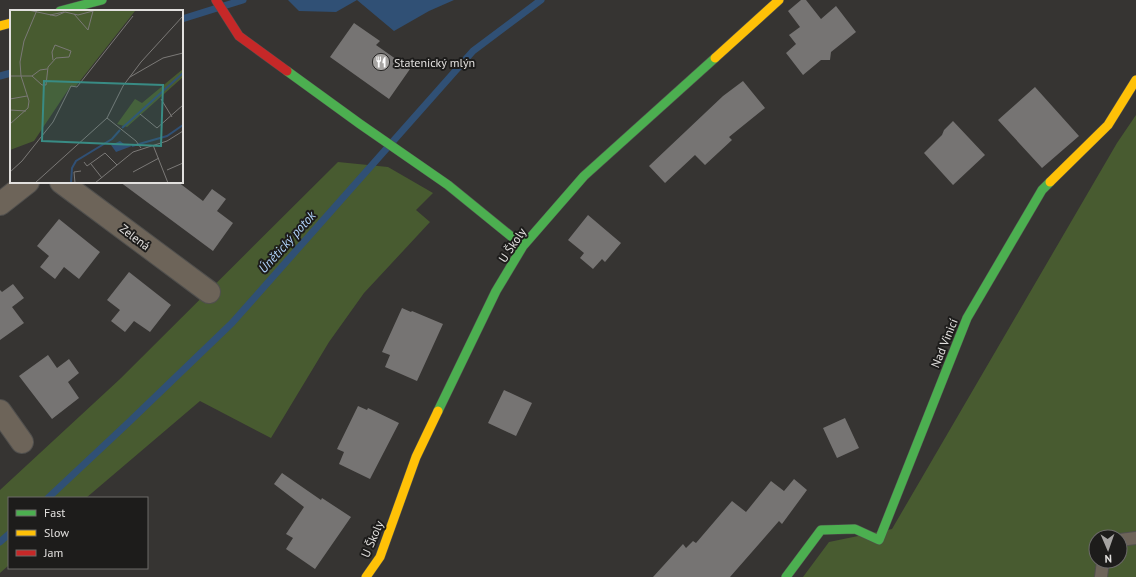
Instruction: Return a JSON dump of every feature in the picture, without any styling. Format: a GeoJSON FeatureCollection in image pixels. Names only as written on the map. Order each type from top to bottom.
{"type":"FeatureCollection","features":[{"type":"Feature","properties":{"kind":"street"},"geometry":{"type":"LineString","coordinates":[[72,6],[102,0]]}},
{"type":"Feature","properties":{"kind":"street"},"geometry":{"type":"LineString","coordinates":[[216,0],[239,36],[448,185],[523,246]]}},
{"type":"Feature","properties":{"kind":"street","name":"U Školy"},"geometry":{"type":"LineString","coordinates":[[366,577],[380,557],[416,457],[496,291],[523,246],[584,176],[779,0]]}},
{"type":"Feature","properties":{"kind":"street"},"geometry":{"type":"LineString","coordinates":[[0,26],[10,23]]}},
{"type":"Feature","properties":{"kind":"street","name":"Nad Vinicí"},"geometry":{"type":"LineString","coordinates":[[786,577],[821,530],[855,529],[879,540],[968,318],[1042,190],[1108,125],[1136,80]]}},
{"type":"Feature","properties":{"kind":"street"},"geometry":{"type":"LineString","coordinates":[[0,204],[27,183]]}},
{"type":"Feature","properties":{"kind":"street","name":"Zelená"},"geometry":{"type":"LineString","coordinates":[[62,183],[210,292]]}},
{"type":"Feature","properties":{"kind":"street"},"geometry":{"type":"LineString","coordinates":[[0,411],[22,442]]}},
{"type":"Feature","properties":{"kind":"green space"},"geometry":{"type":"Polygon","coordinates":[[[1136,115],[1136,577],[803,577],[829,542],[892,529],[1117,143],[1136,115]]]}},
{"type":"Feature","properties":{"kind":"green space"},"geometry":{"type":"Polygon","coordinates":[[[338,162],[388,167],[433,193],[416,210],[430,222],[364,293],[329,342],[271,438],[200,401],[87,497],[8,497],[8,566],[0,573],[0,490],[120,379],[338,162]]]}},
{"type":"Feature","properties":{"kind":"water"},"geometry":{"type":"Polygon","coordinates":[[[288,0],[357,0],[336,12],[299,11],[288,0]]]}},
{"type":"Feature","properties":{"kind":"water"},"geometry":{"type":"Polygon","coordinates":[[[357,0],[454,0],[429,11],[394,31],[357,0]]]}},
{"type":"Feature","properties":{"kind":"building"},"geometry":{"type":"Polygon","coordinates":[[[801,0],[806,0],[821,19],[836,6],[856,32],[831,52],[830,60],[821,60],[803,75],[786,53],[796,44],[789,35],[800,27],[788,11],[801,0]]]}},
{"type":"Feature","properties":{"kind":"building"},"geometry":{"type":"Polygon","coordinates":[[[354,23],[380,41],[376,45],[410,69],[389,99],[330,57],[354,23]]]}},
{"type":"Feature","properties":{"kind":"building"},"geometry":{"type":"Polygon","coordinates":[[[743,81],[765,108],[729,137],[732,140],[705,165],[695,155],[665,183],[649,166],[723,96],[743,81]]]}},
{"type":"Feature","properties":{"kind":"building"},"geometry":{"type":"Polygon","coordinates":[[[1035,87],[1079,136],[1042,168],[998,120],[1035,87]]]}},
{"type":"Feature","properties":{"kind":"building"},"geometry":{"type":"Polygon","coordinates":[[[953,121],[985,155],[953,185],[924,153],[942,135],[944,130],[953,121]]]}},
{"type":"Feature","properties":{"kind":"building"},"geometry":{"type":"Polygon","coordinates":[[[121,183],[179,183],[203,201],[212,189],[226,199],[217,211],[233,223],[213,251],[121,183]]]}},
{"type":"Feature","properties":{"kind":"building"},"geometry":{"type":"Polygon","coordinates":[[[588,215],[621,243],[605,262],[602,259],[593,269],[580,258],[584,253],[568,240],[588,215]]]}},
{"type":"Feature","properties":{"kind":"building"},"geometry":{"type":"Polygon","coordinates":[[[59,219],[100,252],[79,279],[64,267],[55,279],[40,267],[49,256],[37,246],[59,219]]]}},
{"type":"Feature","properties":{"kind":"building"},"geometry":{"type":"Polygon","coordinates":[[[129,272],[171,305],[150,332],[134,321],[125,332],[111,321],[120,310],[107,300],[129,272]]]}},
{"type":"Feature","properties":{"kind":"building"},"geometry":{"type":"Polygon","coordinates":[[[13,284],[24,298],[12,307],[24,323],[0,340],[0,290],[2,292],[13,284]]]}},
{"type":"Feature","properties":{"kind":"building"},"geometry":{"type":"Polygon","coordinates":[[[402,308],[443,324],[417,381],[385,367],[390,355],[382,352],[402,308]]]}},
{"type":"Feature","properties":{"kind":"building"},"geometry":{"type":"Polygon","coordinates":[[[48,355],[57,368],[69,359],[79,373],[68,382],[79,398],[52,419],[19,376],[48,355]]]}},
{"type":"Feature","properties":{"kind":"building"},"geometry":{"type":"Polygon","coordinates":[[[504,390],[532,403],[516,436],[488,423],[504,390]]]}},
{"type":"Feature","properties":{"kind":"building"},"geometry":{"type":"Polygon","coordinates":[[[358,406],[367,410],[368,408],[399,423],[370,479],[339,464],[344,452],[337,449],[358,406]]]}},
{"type":"Feature","properties":{"kind":"building"},"geometry":{"type":"Polygon","coordinates":[[[845,418],[859,448],[837,458],[823,428],[845,418]]]}},
{"type":"Feature","properties":{"kind":"building"},"geometry":{"type":"Polygon","coordinates":[[[282,473],[321,500],[322,498],[351,517],[315,569],[286,549],[293,538],[286,534],[304,507],[274,484],[282,473]]]}},
{"type":"Feature","properties":{"kind":"building"},"geometry":{"type":"Polygon","coordinates":[[[794,479],[807,490],[782,524],[779,521],[730,577],[653,577],[683,544],[686,548],[693,541],[696,543],[732,501],[746,512],[771,481],[784,491],[794,479]]]}},
{"type":"Feature","properties":{"kind":"waterway"},"geometry":{"type":"LineString","coordinates":[[183,19],[243,0]]}},
{"type":"Feature","properties":{"kind":"waterway","name":"Únětický potok"},"geometry":{"type":"LineString","coordinates":[[49,497],[232,323],[473,51],[541,0]]}},
{"type":"Feature","properties":{"kind":"waterway"},"geometry":{"type":"LineString","coordinates":[[0,76],[10,73]]}},
{"type":"Feature","properties":{"kind":"waterway","name":"Únětický potok"},"geometry":{"type":"LineString","coordinates":[[0,542],[8,535]]}},
{"type":"Feature","properties":{"kind":"traffic: fast"},"geometry":{"type":"LineString","coordinates":[[64,10],[102,0]]}},
{"type":"Feature","properties":{"kind":"traffic: fast"},"geometry":{"type":"LineString","coordinates":[[438,411],[496,291],[523,246],[584,176],[715,58]]}},
{"type":"Feature","properties":{"kind":"traffic: fast"},"geometry":{"type":"LineString","coordinates":[[287,71],[448,185],[523,246]]}},
{"type":"Feature","properties":{"kind":"traffic: fast"},"geometry":{"type":"LineString","coordinates":[[786,577],[821,530],[855,529],[879,540],[967,318],[1042,190],[1050,182]]}},
{"type":"Feature","properties":{"kind":"traffic: slow"},"geometry":{"type":"LineString","coordinates":[[715,58],[779,0]]}},
{"type":"Feature","properties":{"kind":"traffic: slow"},"geometry":{"type":"LineString","coordinates":[[0,26],[10,23]]}},
{"type":"Feature","properties":{"kind":"traffic: slow"},"geometry":{"type":"LineString","coordinates":[[1050,182],[1108,125],[1136,80]]}},
{"type":"Feature","properties":{"kind":"traffic: slow"},"geometry":{"type":"LineString","coordinates":[[366,577],[380,557],[416,457],[438,411]]}},
{"type":"Feature","properties":{"kind":"traffic: jam"},"geometry":{"type":"LineString","coordinates":[[216,0],[239,36],[287,71]]}},
{"type":"Feature","properties":{"kind":"place","name":"Statenický mlýn"},"geometry":{"type":"Point","coordinates":[381,62]}}]}
